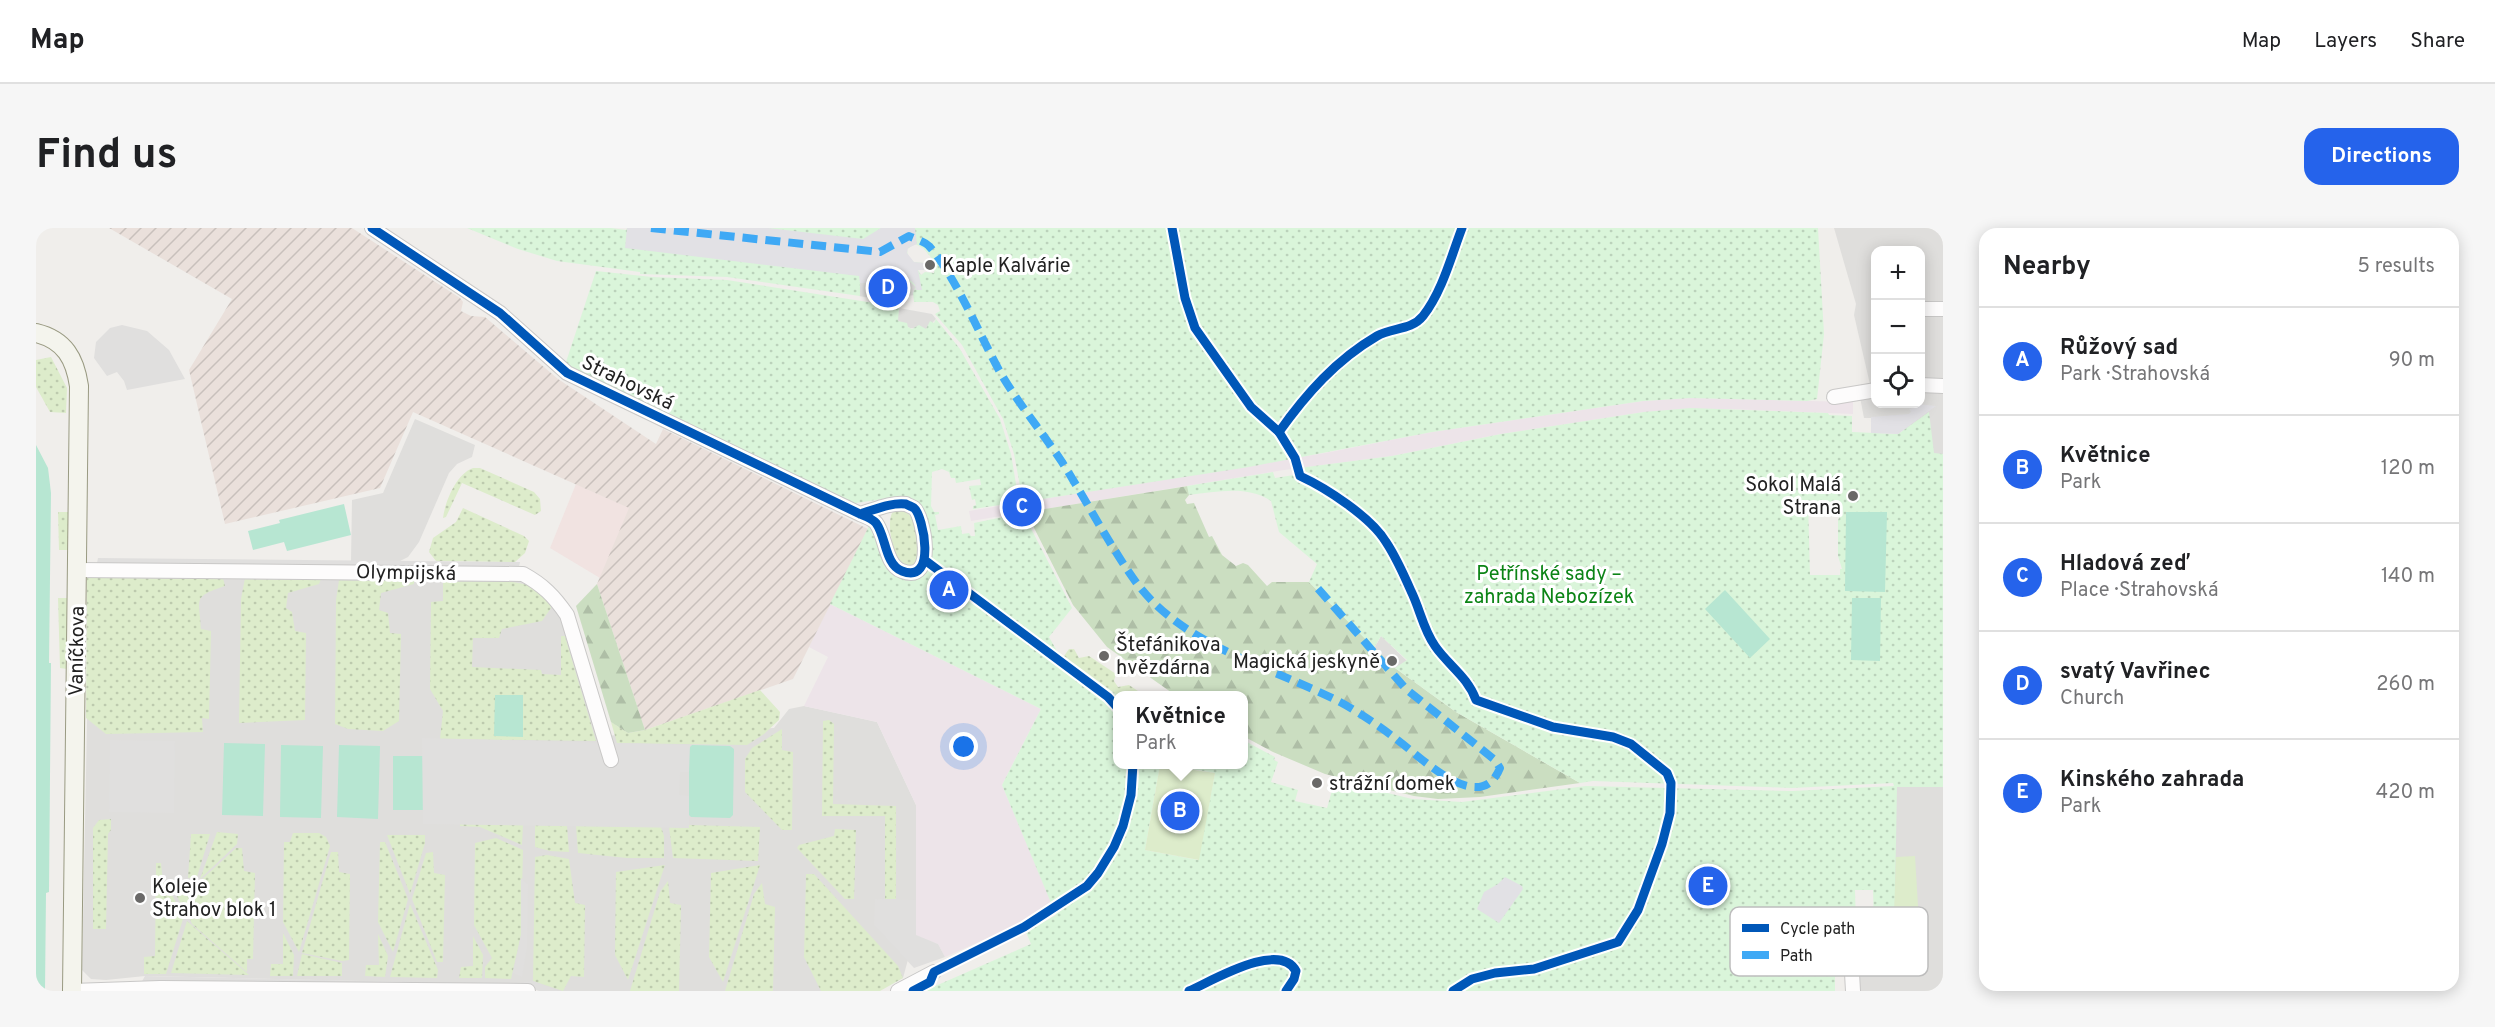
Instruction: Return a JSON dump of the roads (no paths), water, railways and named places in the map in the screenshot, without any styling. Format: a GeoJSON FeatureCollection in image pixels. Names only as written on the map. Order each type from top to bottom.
{"type":"FeatureCollection","features":[{"type":"Feature","properties":{"kind":"main road","name":"Vaníčkova"},"geometry":{"type":"LineString","coordinates":[[36,333],[57,341],[68,353],[76,367],[79,386],[72,991]]}},
{"type":"Feature","properties":{"kind":"street","name":"Strahovská"},"geometry":{"type":"LineString","coordinates":[[372,228],[500,313],[567,373],[876,522],[894,566],[903,572],[912,572],[922,568],[926,554],[919,514],[914,507],[904,504],[860,514]]}},
{"type":"Feature","properties":{"kind":"street"},"geometry":{"type":"LineString","coordinates":[[1925,309],[1943,309]]}},
{"type":"Feature","properties":{"kind":"street"},"geometry":{"type":"LineString","coordinates":[[1925,386],[1943,386]]}},
{"type":"Feature","properties":{"kind":"street"},"geometry":{"type":"LineString","coordinates":[[1834,397],[1871,391]]}},
{"type":"Feature","properties":{"kind":"street","name":"Olympijská"},"geometry":{"type":"LineString","coordinates":[[77,570],[523,574],[539,582],[553,595],[567,615],[611,760]]}},
{"type":"Feature","properties":{"kind":"street"},"geometry":{"type":"LineString","coordinates":[[898,991],[934,972]]}},
{"type":"Feature","properties":{"kind":"street"},"geometry":{"type":"LineString","coordinates":[[1852,976],[1853,991]]}},
{"type":"Feature","properties":{"kind":"street"},"geometry":{"type":"LineString","coordinates":[[72,991],[160,988],[528,991]]}},
{"type":"Feature","properties":{"kind":"place","name":"Kaple Kalvárie"},"geometry":{"type":"Point","coordinates":[930,265]}},
{"type":"Feature","properties":{"kind":"place","name":"svatý Vavřinec"},"geometry":{"type":"Point","coordinates":[888,288]}},
{"type":"Feature","properties":{"kind":"place","name":"Sokol Malá Strana"},"geometry":{"type":"Point","coordinates":[1853,496]}},
{"type":"Feature","properties":{"kind":"place","name":"Hladová zeď"},"geometry":{"type":"Point","coordinates":[1022,507]}},
{"type":"Feature","properties":{"kind":"place","name":"Růžový sad"},"geometry":{"type":"Point","coordinates":[949,590]}},
{"type":"Feature","properties":{"kind":"place","name":"Štefánikova hvězdárna"},"geometry":{"type":"Point","coordinates":[1104,656]}},
{"type":"Feature","properties":{"kind":"place","name":"Magická jeskyně"},"geometry":{"type":"Point","coordinates":[1392,661]}},
{"type":"Feature","properties":{"kind":"place","name":"strážní domek"},"geometry":{"type":"Point","coordinates":[1317,783]}},
{"type":"Feature","properties":{"kind":"place","name":"Květnice"},"geometry":{"type":"Point","coordinates":[1180,811]}},
{"type":"Feature","properties":{"kind":"place","name":"Kinského zahrada"},"geometry":{"type":"Point","coordinates":[1708,886]}},
{"type":"Feature","properties":{"kind":"place","name":"Koleje Strahov blok 1"},"geometry":{"type":"Point","coordinates":[140,898]}},
{"type":"Feature","properties":{"kind":"park label","name":"Petřínské sady – zahrada Nebozízek"},"geometry":{"type":"Point","coordinates":[1549,584]}}]}
